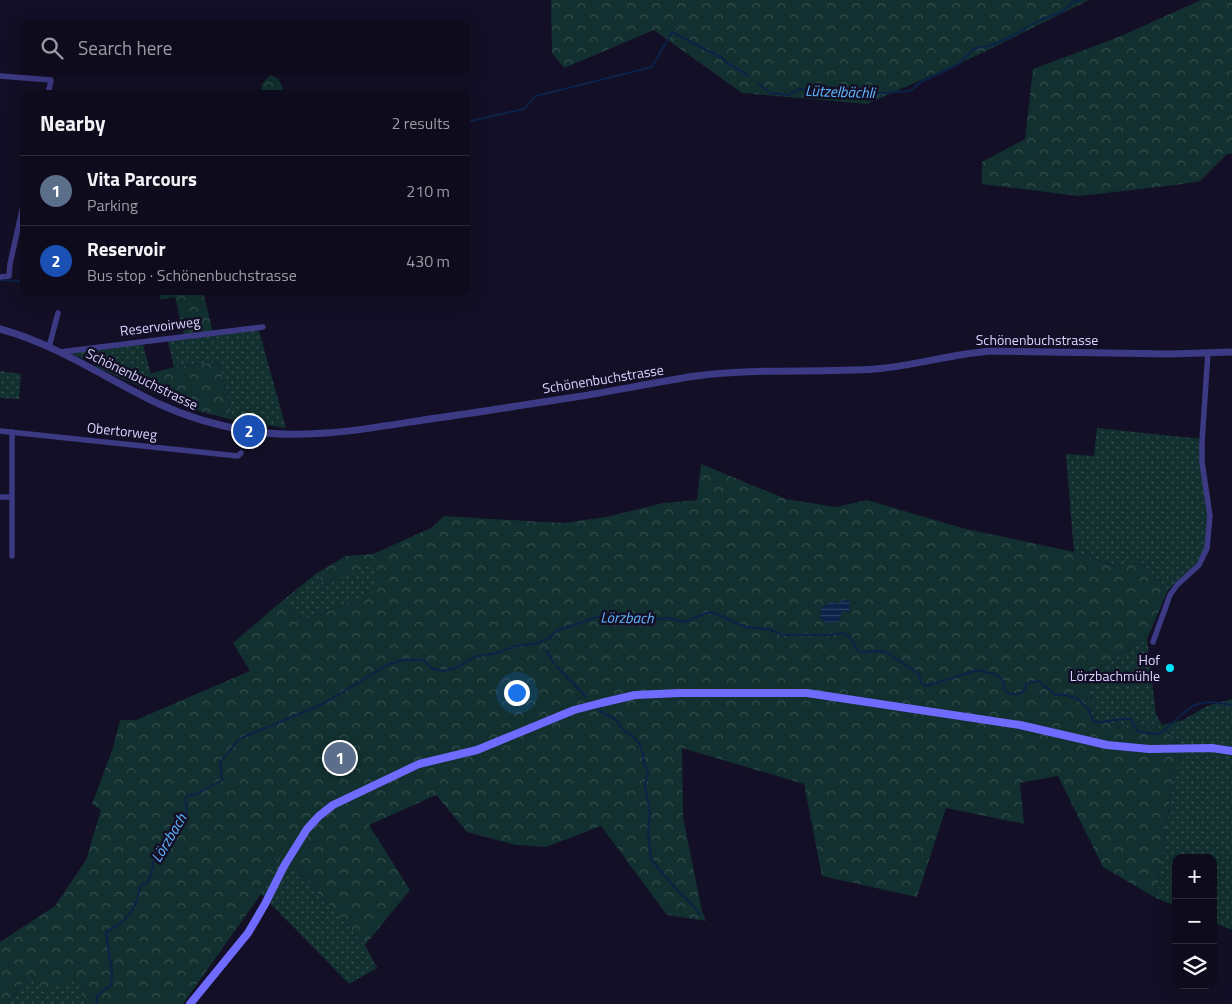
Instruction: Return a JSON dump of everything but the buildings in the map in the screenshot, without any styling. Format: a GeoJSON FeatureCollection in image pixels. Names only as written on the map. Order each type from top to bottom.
{"type":"FeatureCollection","features":[{"type":"Feature","properties":{"kind":"main road"},"geometry":{"type":"LineString","coordinates":[[190,1004],[248,933],[284,866],[307,829],[333,805],[419,764],[477,750],[574,710],[601,703],[635,695],[671,693],[807,693],[1020,725],[1106,745],[1150,749],[1212,748],[1232,751]]}},
{"type":"Feature","properties":{"kind":"street"},"geometry":{"type":"LineString","coordinates":[[0,76],[51,80],[49,90]]}},
{"type":"Feature","properties":{"kind":"street"},"geometry":{"type":"LineString","coordinates":[[0,277],[9,276],[20,220]]}},
{"type":"Feature","properties":{"kind":"street"},"geometry":{"type":"LineString","coordinates":[[49,347],[58,313]]}},
{"type":"Feature","properties":{"kind":"street","name":"Reservoirweg"},"geometry":{"type":"LineString","coordinates":[[60,352],[263,327]]}},
{"type":"Feature","properties":{"kind":"street","name":"Schönenbuchstrasse"},"geometry":{"type":"LineString","coordinates":[[0,329],[21,335],[60,352],[158,403],[199,420],[256,432],[302,435],[360,430],[698,376],[908,366],[955,355],[991,351],[1170,354],[1232,352]]}},
{"type":"Feature","properties":{"kind":"street"},"geometry":{"type":"LineString","coordinates":[[1153,642],[1170,595],[1177,585],[1199,565],[1207,548],[1210,516],[1202,462],[1202,442],[1208,352]]}},
{"type":"Feature","properties":{"kind":"street","name":"Obertorweg"},"geometry":{"type":"LineString","coordinates":[[0,431],[238,456],[241,453]]}},
{"type":"Feature","properties":{"kind":"street"},"geometry":{"type":"LineString","coordinates":[[12,432],[12,556]]}},
{"type":"Feature","properties":{"kind":"street"},"geometry":{"type":"LineString","coordinates":[[0,497],[11,497]]}},
{"type":"Feature","properties":{"kind":"green space"},"geometry":{"type":"Polygon","coordinates":[[[551,0],[1089,0],[978,55],[867,104],[742,93],[654,30],[564,68],[552,53],[551,0]]]}},
{"type":"Feature","properties":{"kind":"green space"},"geometry":{"type":"Polygon","coordinates":[[[1201,0],[1232,0],[1232,154],[1227,154],[1200,181],[1079,196],[982,184],[982,162],[1025,139],[1033,69],[1119,37],[1201,0]]]}},
{"type":"Feature","properties":{"kind":"green space"},"geometry":{"type":"Polygon","coordinates":[[[270,75],[279,79],[283,90],[261,90],[262,84],[270,75]]]}},
{"type":"Feature","properties":{"kind":"green space"},"geometry":{"type":"Polygon","coordinates":[[[159,295],[204,295],[213,333],[184,336],[175,297],[161,300],[159,295]]]}},
{"type":"Feature","properties":{"kind":"green space"},"geometry":{"type":"Polygon","coordinates":[[[258,327],[286,428],[233,420],[219,362],[174,367],[167,338],[258,327]]]}},
{"type":"Feature","properties":{"kind":"green space"},"geometry":{"type":"Polygon","coordinates":[[[142,340],[151,375],[136,378],[98,364],[99,362],[69,353],[142,340]]]}},
{"type":"Feature","properties":{"kind":"green space"},"geometry":{"type":"Polygon","coordinates":[[[219,362],[233,420],[187,408],[96,367],[98,364],[136,378],[174,367],[219,362]]]}},
{"type":"Feature","properties":{"kind":"green space"},"geometry":{"type":"Polygon","coordinates":[[[0,371],[21,374],[19,399],[0,398],[0,371]]]}},
{"type":"Feature","properties":{"kind":"green space"},"geometry":{"type":"Polygon","coordinates":[[[1097,428],[1202,439],[1209,524],[1203,558],[1168,590],[1136,557],[1118,567],[1074,552],[1066,454],[1094,456],[1097,428]]]}},
{"type":"Feature","properties":{"kind":"green space"},"geometry":{"type":"Polygon","coordinates":[[[701,464],[786,499],[836,507],[867,500],[962,528],[1074,552],[1117,567],[1136,557],[1168,590],[1147,639],[1093,671],[1090,686],[1095,721],[1149,728],[1162,725],[1183,750],[1172,786],[1156,898],[1103,867],[1058,776],[1020,783],[1024,824],[946,808],[917,897],[822,876],[804,784],[682,748],[683,817],[702,911],[706,921],[667,915],[601,826],[546,847],[516,845],[467,832],[436,795],[369,825],[410,890],[365,945],[283,854],[261,894],[183,1004],[86,1004],[75,978],[45,992],[30,975],[6,1004],[0,1004],[0,942],[55,906],[86,860],[101,810],[92,804],[113,748],[120,720],[136,720],[250,671],[233,643],[282,601],[303,620],[376,591],[374,564],[325,585],[317,573],[346,556],[373,554],[431,528],[444,516],[563,523],[606,517],[663,503],[697,500],[701,464]],[[836,602],[821,609],[820,618],[841,618],[841,611],[843,610],[836,602]]]}},
{"type":"Feature","properties":{"kind":"green space"},"geometry":{"type":"Polygon","coordinates":[[[374,563],[377,591],[303,620],[282,601],[317,573],[325,585],[374,563]]]}},
{"type":"Feature","properties":{"kind":"green space"},"geometry":{"type":"Polygon","coordinates":[[[1147,639],[1156,714],[1162,725],[1149,728],[1095,721],[1090,686],[1093,671],[1147,639]]]}},
{"type":"Feature","properties":{"kind":"green space"},"geometry":{"type":"Polygon","coordinates":[[[1232,699],[1232,930],[1217,924],[1217,854],[1172,854],[1172,904],[1156,898],[1172,786],[1183,749],[1162,725],[1183,720],[1207,706],[1232,699]]]}},
{"type":"Feature","properties":{"kind":"green space"},"geometry":{"type":"Polygon","coordinates":[[[283,854],[365,945],[377,968],[349,984],[261,894],[283,854]]]}},
{"type":"Feature","properties":{"kind":"green space"},"geometry":{"type":"Polygon","coordinates":[[[30,975],[75,977],[86,1004],[6,1004],[30,975]]]}},
{"type":"Feature","properties":{"kind":"water"},"geometry":{"type":"Polygon","coordinates":[[[847,600],[850,602],[849,612],[841,611],[841,618],[838,622],[827,623],[820,618],[821,608],[832,601],[838,604],[841,601],[847,600]]]}},
{"type":"Feature","properties":{"kind":"waterway","name":"Lützelbächli"},"geometry":{"type":"LineString","coordinates":[[759,84],[770,93],[788,95],[800,89],[858,95],[910,91],[921,82],[959,64],[975,48],[989,46],[1012,36],[1040,20],[1062,12],[1073,2],[1080,0]]}},
{"type":"Feature","properties":{"kind":"waterway","name":"Lützelbächli"},"geometry":{"type":"LineString","coordinates":[[470,121],[524,109],[536,96],[652,67],[672,32],[722,58],[731,66],[749,76]]}},
{"type":"Feature","properties":{"kind":"waterway","name":"Lützelbächli"},"geometry":{"type":"LineString","coordinates":[[0,280],[20,281]]}},
{"type":"Feature","properties":{"kind":"waterway","name":"Lörzbach"},"geometry":{"type":"LineString","coordinates":[[96,1004],[97,996],[111,985],[112,972],[106,932],[120,924],[130,914],[139,894],[140,886],[146,884],[151,876],[153,862],[167,847],[174,829],[187,812],[185,799],[188,795],[195,795],[222,780],[220,763],[239,739],[323,704],[387,665],[403,660],[423,660],[433,669],[444,671],[458,667],[474,657],[497,653],[516,646],[534,644],[550,638],[557,630],[596,617],[626,616],[638,621],[668,618],[685,622],[709,612],[745,627],[768,629],[783,635],[830,635],[844,633],[849,636],[859,652],[880,651],[888,653],[919,674],[921,683],[926,686],[978,670],[997,675],[1003,681],[1005,690],[1010,694],[1023,692],[1027,683],[1039,681],[1055,695],[1066,695],[1078,699],[1089,710],[1093,721],[1131,719],[1137,731],[1153,734],[1161,733],[1192,706],[1210,702],[1232,705]]}},
{"type":"Feature","properties":{"kind":"waterway"},"geometry":{"type":"LineString","coordinates":[[546,650],[554,663]]}},
{"type":"Feature","properties":{"kind":"waterway"},"geometry":{"type":"LineString","coordinates":[[556,666],[586,697]]}},
{"type":"Feature","properties":{"kind":"waterway"},"geometry":{"type":"LineString","coordinates":[[598,710],[615,719],[625,732],[632,735],[639,743],[648,773],[645,785],[650,814],[648,831],[651,859],[700,914]]}},
{"type":"Feature","properties":{"kind":"place","name":"Reservoir"},"geometry":{"type":"Point","coordinates":[249,431]}},
{"type":"Feature","properties":{"kind":"place","name":"Hof Lörzbachmühle"},"geometry":{"type":"Point","coordinates":[1170,668]}},
{"type":"Feature","properties":{"kind":"place","name":"Vita Parcours"},"geometry":{"type":"Point","coordinates":[340,758]}}]}
